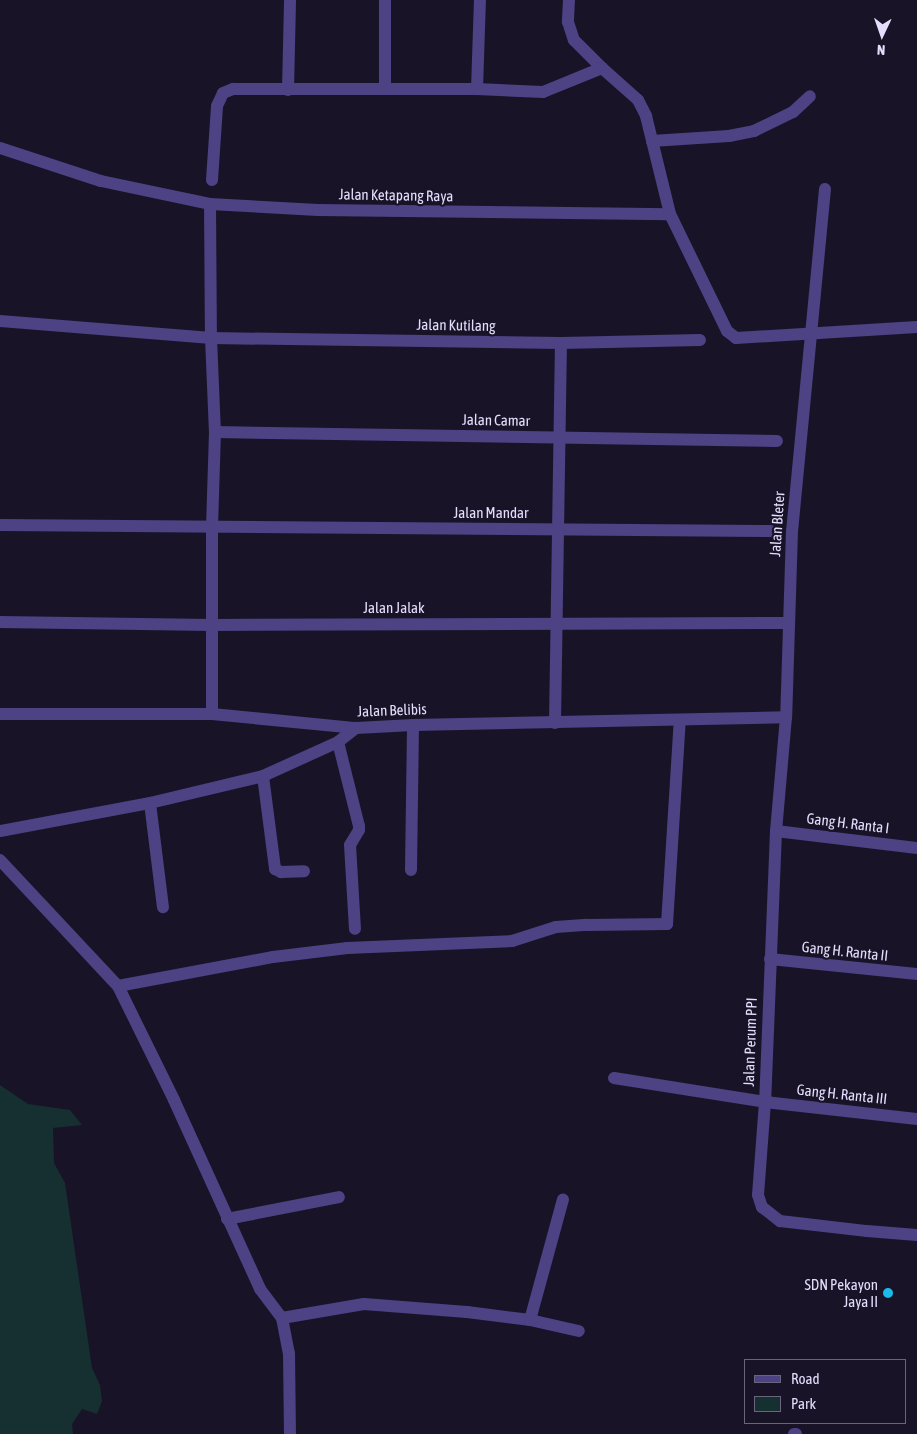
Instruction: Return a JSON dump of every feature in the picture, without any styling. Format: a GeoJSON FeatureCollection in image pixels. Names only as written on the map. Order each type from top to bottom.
{"type":"FeatureCollection","features":[{"type":"Feature","properties":{"kind":"street"},"geometry":{"type":"LineString","coordinates":[[288,90],[290,0]]}},
{"type":"Feature","properties":{"kind":"street"},"geometry":{"type":"LineString","coordinates":[[385,0],[385,89]]}},
{"type":"Feature","properties":{"kind":"street"},"geometry":{"type":"LineString","coordinates":[[477,89],[480,0]]}},
{"type":"Feature","properties":{"kind":"street"},"geometry":{"type":"LineString","coordinates":[[569,0],[568,22],[574,40],[638,100],[646,116],[670,214],[727,331],[736,338],[917,327]]}},
{"type":"Feature","properties":{"kind":"street"},"geometry":{"type":"LineString","coordinates":[[212,180],[217,106],[224,93],[241,89],[477,89],[543,92],[602,68]]}},
{"type":"Feature","properties":{"kind":"street"},"geometry":{"type":"LineString","coordinates":[[652,141],[729,136],[754,131],[793,112],[810,96]]}},
{"type":"Feature","properties":{"kind":"street","name":"Jalan Ketapang Raya"},"geometry":{"type":"LineString","coordinates":[[0,148],[102,181],[210,204],[318,210],[670,214]]}},
{"type":"Feature","properties":{"kind":"street","name":"Jalan Bleter"},"geometry":{"type":"LineString","coordinates":[[786,717],[792,531],[825,189]]}},
{"type":"Feature","properties":{"kind":"street"},"geometry":{"type":"LineString","coordinates":[[210,204],[214,432],[211,625],[212,714]]}},
{"type":"Feature","properties":{"kind":"street","name":"Jalan Kutilang"},"geometry":{"type":"LineString","coordinates":[[0,321],[211,338],[561,343],[700,340]]}},
{"type":"Feature","properties":{"kind":"street"},"geometry":{"type":"LineString","coordinates":[[555,723],[561,343]]}},
{"type":"Feature","properties":{"kind":"street","name":"Jalan Camar"},"geometry":{"type":"LineString","coordinates":[[214,432],[777,441]]}},
{"type":"Feature","properties":{"kind":"street","name":"Jalan Mandar"},"geometry":{"type":"LineString","coordinates":[[0,524],[212,528],[771,531]]}},
{"type":"Feature","properties":{"kind":"street","name":"Jalan Jalak"},"geometry":{"type":"LineString","coordinates":[[0,622],[211,625],[788,623]]}},
{"type":"Feature","properties":{"kind":"street","name":"Jalan Belibis"},"geometry":{"type":"LineString","coordinates":[[0,714],[212,714],[356,728],[413,725],[786,717]]}},
{"type":"Feature","properties":{"kind":"street","name":"Jalan Perum PPI"},"geometry":{"type":"LineString","coordinates":[[786,717],[776,831],[765,1102],[758,1195],[766,1212],[780,1220],[867,1232],[917,1235]]}},
{"type":"Feature","properties":{"kind":"street"},"geometry":{"type":"LineString","coordinates":[[118,986],[272,957],[347,948],[512,941],[556,927],[597,924],[667,924],[680,720]]}},
{"type":"Feature","properties":{"kind":"street"},"geometry":{"type":"LineString","coordinates":[[411,870],[413,725]]}},
{"type":"Feature","properties":{"kind":"street"},"geometry":{"type":"LineString","coordinates":[[0,832],[150,803],[263,776],[338,742],[356,728]]}},
{"type":"Feature","properties":{"kind":"street"},"geometry":{"type":"LineString","coordinates":[[338,742],[359,830],[350,845],[356,929]]}},
{"type":"Feature","properties":{"kind":"street"},"geometry":{"type":"LineString","coordinates":[[263,776],[275,869],[281,872],[304,871]]}},
{"type":"Feature","properties":{"kind":"street"},"geometry":{"type":"LineString","coordinates":[[150,803],[163,907]]}},
{"type":"Feature","properties":{"kind":"street","name":"Gang H. Ranta I"},"geometry":{"type":"LineString","coordinates":[[776,831],[917,848]]}},
{"type":"Feature","properties":{"kind":"street"},"geometry":{"type":"LineString","coordinates":[[0,860],[118,986],[174,1100],[260,1289],[282,1318],[289,1353],[290,1434]]}},
{"type":"Feature","properties":{"kind":"street","name":"Gang H. Ranta II"},"geometry":{"type":"LineString","coordinates":[[770,959],[917,974]]}},
{"type":"Feature","properties":{"kind":"street","name":"Gang H. Ranta III"},"geometry":{"type":"LineString","coordinates":[[614,1078],[765,1102],[916,1119]]}},
{"type":"Feature","properties":{"kind":"street"},"geometry":{"type":"LineString","coordinates":[[227,1219],[339,1197]]}},
{"type":"Feature","properties":{"kind":"street"},"geometry":{"type":"LineString","coordinates":[[530,1320],[563,1199]]}},
{"type":"Feature","properties":{"kind":"street"},"geometry":{"type":"LineString","coordinates":[[282,1318],[364,1304],[466,1312],[530,1320],[579,1331]]}},
{"type":"Feature","properties":{"kind":"green space"},"geometry":{"type":"Polygon","coordinates":[[[0,1085],[28,1104],[70,1110],[82,1125],[53,1128],[54,1163],[65,1183],[92,1368],[100,1385],[102,1401],[97,1414],[82,1409],[72,1424],[73,1434],[0,1434],[0,1085]]]}},
{"type":"Feature","properties":{"kind":"place","name":"SDN Pekayon Jaya II"},"geometry":{"type":"Point","coordinates":[888,1293]}}]}
